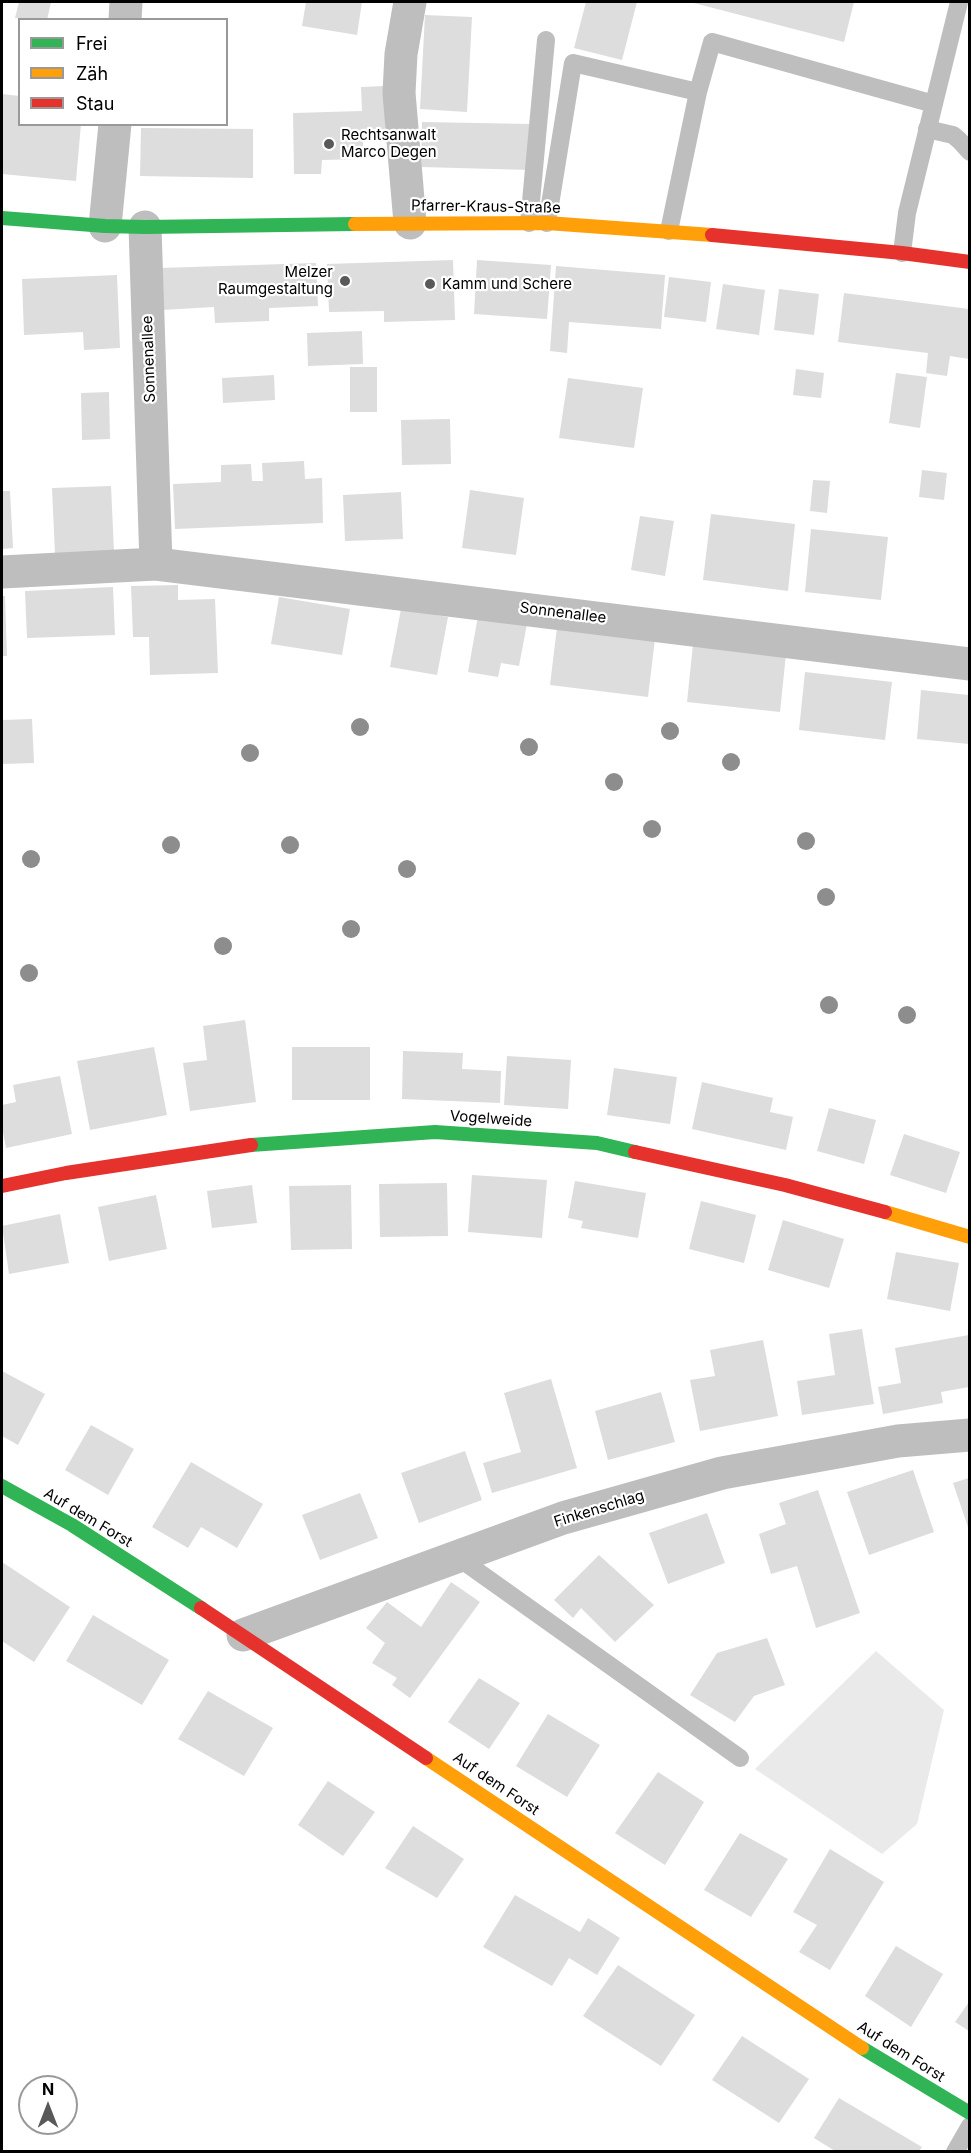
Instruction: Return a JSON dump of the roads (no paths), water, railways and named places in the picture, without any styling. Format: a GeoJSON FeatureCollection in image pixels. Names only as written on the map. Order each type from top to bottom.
{"type":"FeatureCollection","features":[{"type":"Feature","properties":{"kind":"street"},"geometry":{"type":"LineString","coordinates":[[125,18],[126,2]]}},
{"type":"Feature","properties":{"kind":"street"},"geometry":{"type":"LineString","coordinates":[[410,2],[401,54],[399,93],[410,223]]}},
{"type":"Feature","properties":{"kind":"street"},"geometry":{"type":"LineString","coordinates":[[105,226],[115,126]]}},
{"type":"Feature","properties":{"kind":"street","name":"Pfarrer-Kraus-Straße"},"geometry":{"type":"LineString","coordinates":[[2,218],[145,227],[538,223],[669,231],[902,253],[969,262]]}},
{"type":"Feature","properties":{"kind":"street","name":"Sonnenallee"},"geometry":{"type":"LineString","coordinates":[[145,227],[156,564]]}},
{"type":"Feature","properties":{"kind":"street","name":"Sonnenallee"},"geometry":{"type":"LineString","coordinates":[[2,572],[156,564],[969,664]]}},
{"type":"Feature","properties":{"kind":"street","name":"Vogelweide"},"geometry":{"type":"LineString","coordinates":[[2,1186],[66,1173],[250,1145],[435,1132],[597,1143],[785,1185],[969,1237]]}},
{"type":"Feature","properties":{"kind":"street","name":"Finkenschlag"},"geometry":{"type":"LineString","coordinates":[[243,1635],[563,1518],[722,1473],[898,1441],[969,1435]]}},
{"type":"Feature","properties":{"kind":"street","name":"Auf dem Forst"},"geometry":{"type":"LineString","coordinates":[[2,1486],[72,1525],[243,1635],[866,2051],[969,2113]]}},
{"type":"Feature","properties":{"kind":"lane"},"geometry":{"type":"LineString","coordinates":[[902,253],[907,213],[959,2]]}},
{"type":"Feature","properties":{"kind":"lane"},"geometry":{"type":"LineString","coordinates":[[538,223],[546,40]]}},
{"type":"Feature","properties":{"kind":"lane"},"geometry":{"type":"LineString","coordinates":[[669,231],[698,92],[712,42],[934,104]]}},
{"type":"Feature","properties":{"kind":"lane"},"geometry":{"type":"LineString","coordinates":[[538,223],[573,63],[698,92]]}},
{"type":"Feature","properties":{"kind":"lane"},"geometry":{"type":"LineString","coordinates":[[927,129],[953,135],[969,152]]}},
{"type":"Feature","properties":{"kind":"lane"},"geometry":{"type":"LineString","coordinates":[[456,1556],[740,1758]]}},
{"type":"Feature","properties":{"kind":"lane"},"geometry":{"type":"LineString","coordinates":[[955,2151],[969,2127]]}},
{"type":"Feature","properties":{"kind":"place","name":"Rechtsanwalt Marco Degen"},"geometry":{"type":"Point","coordinates":[329,144]}},
{"type":"Feature","properties":{"kind":"place","name":"Melzer Raumgestaltung"},"geometry":{"type":"Point","coordinates":[345,281]}},
{"type":"Feature","properties":{"kind":"place","name":"Kamm und Schere"},"geometry":{"type":"Point","coordinates":[430,284]}}]}
